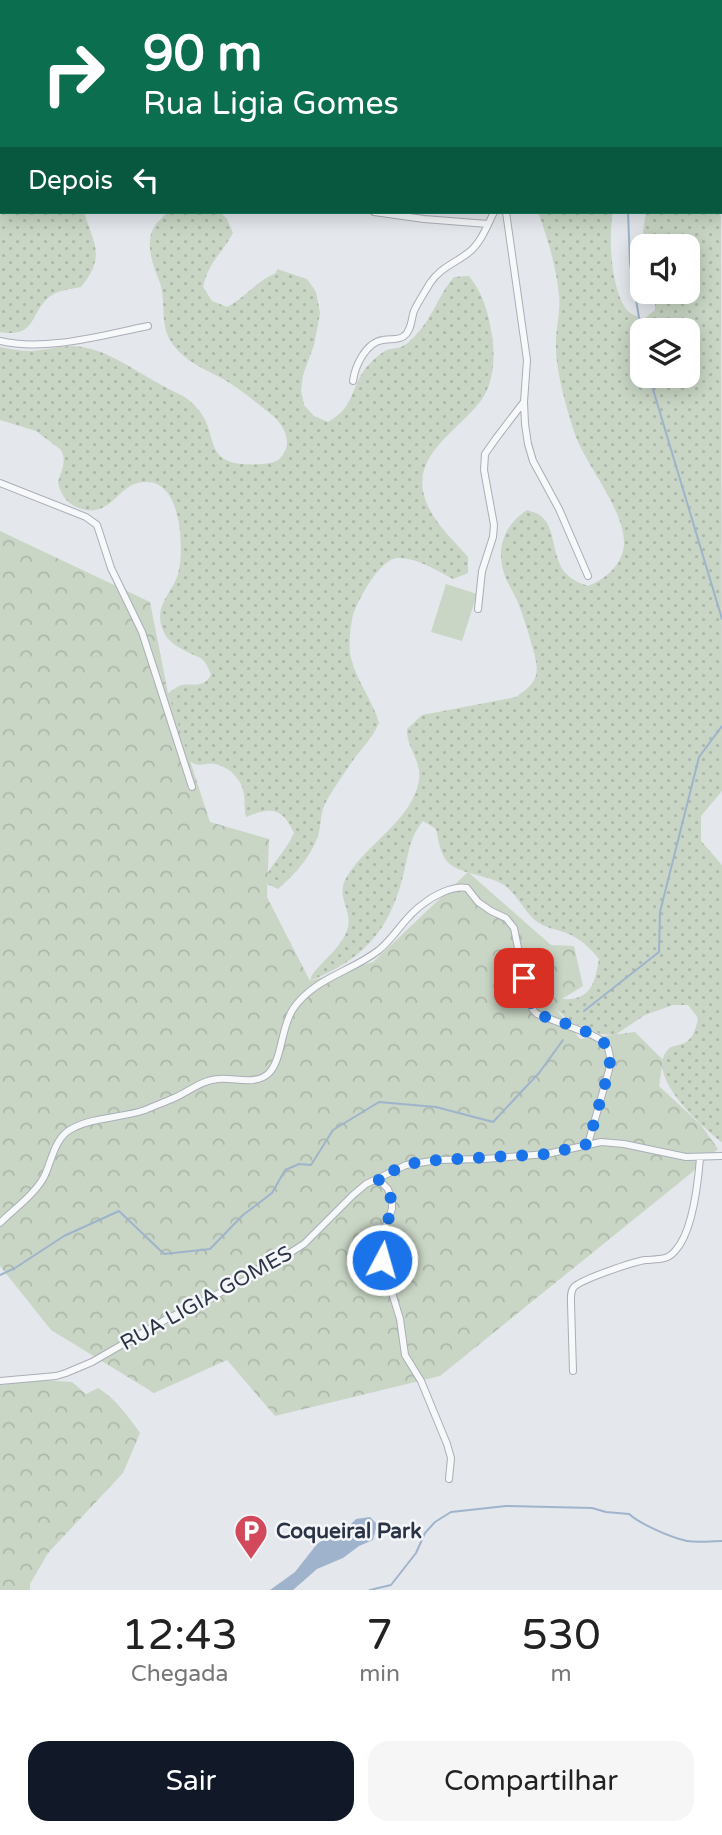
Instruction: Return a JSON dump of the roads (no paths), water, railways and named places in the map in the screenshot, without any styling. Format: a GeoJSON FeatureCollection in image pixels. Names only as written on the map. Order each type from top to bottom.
{"type":"FeatureCollection","features":[{"type":"Feature","properties":{"kind":"street"},"geometry":{"type":"LineString","coordinates":[[388,214],[488,224]]}},
{"type":"Feature","properties":{"kind":"street"},"geometry":{"type":"LineString","coordinates":[[353,381],[357,363],[373,345],[383,340],[403,338],[407,334],[414,310],[432,280],[441,270],[469,253],[479,241],[493,214]]}},
{"type":"Feature","properties":{"kind":"street"},"geometry":{"type":"LineString","coordinates":[[506,214],[527,360],[524,402],[526,434],[533,461],[559,509],[588,576]]}},
{"type":"Feature","properties":{"kind":"street"},"geometry":{"type":"LineString","coordinates":[[0,341],[24,344],[56,342],[148,326]]}},
{"type":"Feature","properties":{"kind":"street"},"geometry":{"type":"LineString","coordinates":[[478,609],[482,571],[494,525],[484,470],[485,454],[524,402]]}},
{"type":"Feature","properties":{"kind":"street"},"geometry":{"type":"LineString","coordinates":[[0,483],[64,507],[97,525],[111,568],[142,632],[192,787]]}},
{"type":"Feature","properties":{"kind":"street"},"geometry":{"type":"LineString","coordinates":[[0,1223],[38,1185],[59,1141],[72,1128],[144,1110],[216,1079],[252,1080],[267,1076],[276,1061],[291,1011],[304,995],[318,984],[380,949],[424,902],[457,888],[467,888],[484,907],[510,922],[514,928],[533,1010],[537,1014],[592,1035],[608,1048],[609,1070],[588,1144]]}},
{"type":"Feature","properties":{"kind":"street","name":"RUA LIGIA GOMES"},"geometry":{"type":"LineString","coordinates":[[0,1381],[66,1373],[92,1362],[163,1321],[252,1277],[304,1244],[352,1195],[377,1178],[406,1165],[422,1161],[547,1154],[601,1142],[686,1157],[722,1156]]}},
{"type":"Feature","properties":{"kind":"street"},"geometry":{"type":"LineString","coordinates":[[573,1371],[573,1288],[593,1277],[639,1261],[664,1259],[677,1250],[684,1239],[692,1210],[700,1158]]}},
{"type":"Feature","properties":{"kind":"street"},"geometry":{"type":"LineString","coordinates":[[377,1178],[387,1189],[392,1201],[392,1209],[380,1242],[382,1260],[400,1319],[405,1355],[421,1381],[447,1444],[451,1458],[449,1479]]}},
{"type":"Feature","properties":{"kind":"water"},"geometry":{"type":"Polygon","coordinates":[[[370,1517],[377,1524],[373,1540],[343,1558],[317,1569],[293,1590],[270,1590],[295,1572],[317,1544],[337,1531],[341,1534],[356,1519],[370,1517]]]}},
{"type":"Feature","properties":{"kind":"waterway"},"geometry":{"type":"LineString","coordinates":[[628,214],[630,263],[639,318]]}},
{"type":"Feature","properties":{"kind":"waterway"},"geometry":{"type":"LineString","coordinates":[[653,388],[722,619]]}},
{"type":"Feature","properties":{"kind":"waterway"},"geometry":{"type":"LineString","coordinates":[[584,1011],[659,952],[660,912],[699,757],[722,726]]}},
{"type":"Feature","properties":{"kind":"waterway"},"geometry":{"type":"LineString","coordinates":[[0,1275],[64,1236],[119,1211],[164,1254],[210,1249],[243,1215],[272,1193],[285,1170],[299,1164],[311,1165],[333,1130],[379,1102],[436,1107],[493,1122],[539,1073],[563,1040]]}},
{"type":"Feature","properties":{"kind":"waterway"},"geometry":{"type":"LineString","coordinates":[[370,1590],[391,1585],[416,1553],[425,1533],[435,1522],[451,1512],[506,1506],[592,1508],[629,1514],[656,1530],[687,1541],[722,1541]]}},
{"type":"Feature","properties":{"kind":"place","name":"Coqueiral Park"},"geometry":{"type":"Point","coordinates":[251,1561]}}]}
